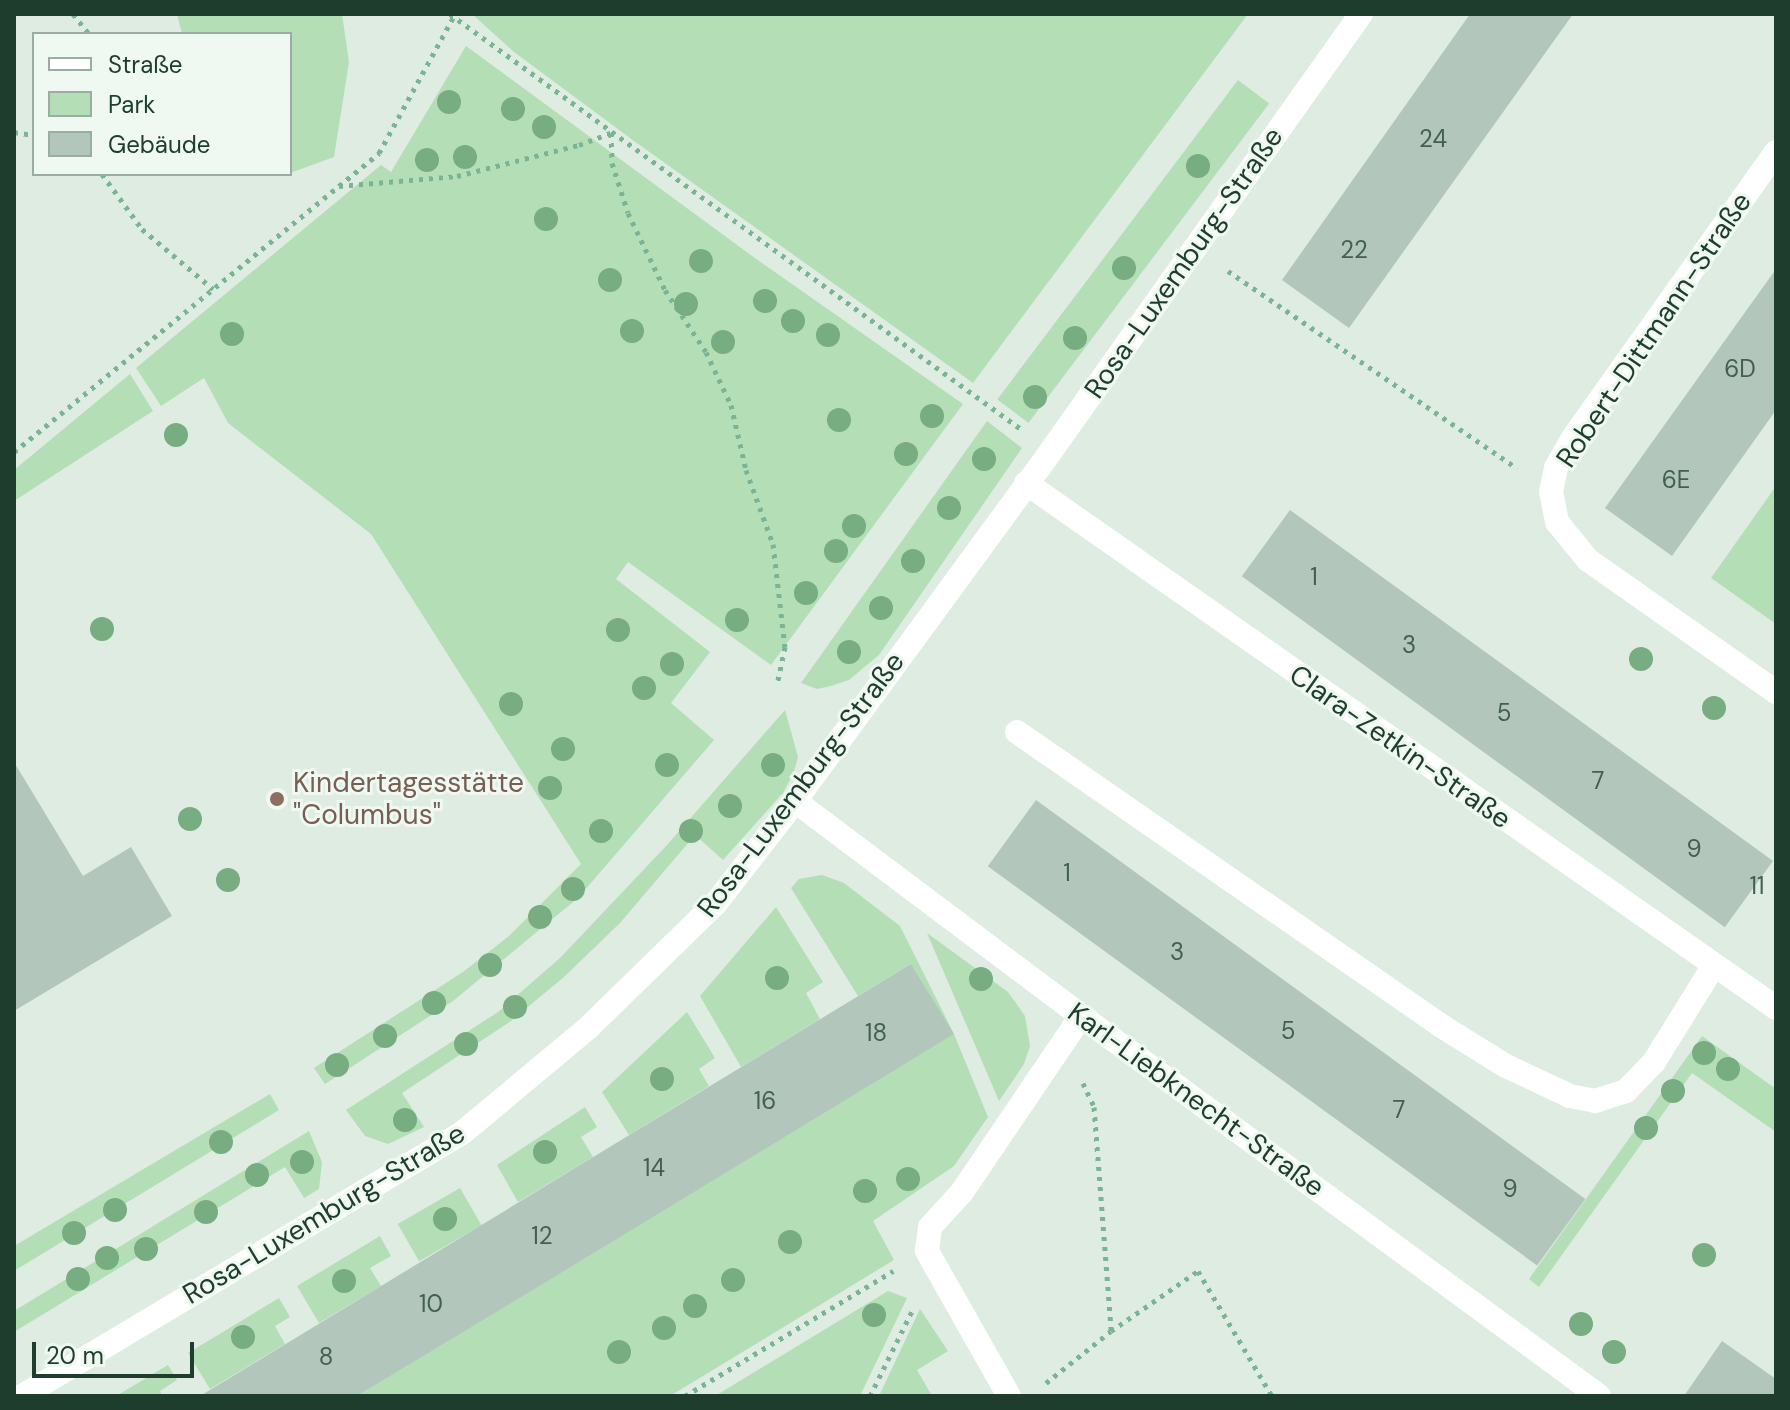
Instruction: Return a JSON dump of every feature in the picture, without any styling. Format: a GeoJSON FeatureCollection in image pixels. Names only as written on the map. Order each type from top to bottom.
{"type":"FeatureCollection","features":[{"type":"Feature","properties":{"kind":"street","name":"Rosa-Luxemburg-Straße"},"geometry":{"type":"LineString","coordinates":[[22,1396],[462,1133],[589,1027],[716,903],[795,801],[1051,451],[1361,14]]}},
{"type":"Feature","properties":{"kind":"street","name":"Robert-Dittmann-Straße"},"geometry":{"type":"LineString","coordinates":[[1776,152],[1573,438],[1556,468],[1551,491],[1557,522],[1588,560],[1776,692]]}},
{"type":"Feature","properties":{"kind":"street","name":"Clara-Zetkin-Straße"},"geometry":{"type":"LineString","coordinates":[[1026,483],[1713,967],[1776,1008]]}},
{"type":"Feature","properties":{"kind":"street"},"geometry":{"type":"LineString","coordinates":[[1017,732],[1443,1027],[1506,1066],[1570,1096],[1595,1101],[1626,1091],[1654,1062],[1713,967]]}},
{"type":"Feature","properties":{"kind":"street","name":"Karl-Liebknecht-Straße"},"geometry":{"type":"LineString","coordinates":[[795,801],[1081,1016],[1599,1396]]}},
{"type":"Feature","properties":{"kind":"street"},"geometry":{"type":"LineString","coordinates":[[1009,1396],[931,1258],[930,1227],[962,1192],[1081,1016]]}},
{"type":"Feature","properties":{"kind":"path"},"geometry":{"type":"LineString","coordinates":[[73,14],[87,32]]}},
{"type":"Feature","properties":{"kind":"path"},"geometry":{"type":"LineString","coordinates":[[14,452],[379,153],[453,16],[1051,451]]}},
{"type":"Feature","properties":{"kind":"path"},"geometry":{"type":"LineString","coordinates":[[339,186],[457,176],[579,145],[611,133]]}},
{"type":"Feature","properties":{"kind":"path"},"geometry":{"type":"LineString","coordinates":[[611,133],[612,163],[628,213],[665,290],[706,352],[731,405],[746,470],[773,544],[785,647],[777,684]]}},
{"type":"Feature","properties":{"kind":"path"},"geometry":{"type":"LineString","coordinates":[[103,176],[142,229],[213,289]]}},
{"type":"Feature","properties":{"kind":"path"},"geometry":{"type":"LineString","coordinates":[[1195,248],[1551,491]]}},
{"type":"Feature","properties":{"kind":"path"},"geometry":{"type":"LineString","coordinates":[[1065,1042],[1094,1107],[1111,1331]]}},
{"type":"Feature","properties":{"kind":"path"},"geometry":{"type":"LineString","coordinates":[[685,1396],[931,1258]]}},
{"type":"Feature","properties":{"kind":"path"},"geometry":{"type":"LineString","coordinates":[[870,1396],[931,1258]]}},
{"type":"Feature","properties":{"kind":"path"},"geometry":{"type":"LineString","coordinates":[[1041,1387],[1111,1331],[1198,1271],[1272,1396]]}},
{"type":"Feature","properties":{"kind":"green space"},"geometry":{"type":"Polygon","coordinates":[[[177,14],[342,14],[349,62],[334,157],[292,172],[292,32],[182,32],[177,14]]]}},
{"type":"Feature","properties":{"kind":"green space"},"geometry":{"type":"Polygon","coordinates":[[[472,14],[1248,14],[973,383],[634,141],[514,52],[472,14]]]}},
{"type":"Feature","properties":{"kind":"green space"},"geometry":{"type":"Polygon","coordinates":[[[466,46],[759,261],[963,404],[771,665],[628,562],[616,579],[710,652],[671,703],[714,740],[578,898],[453,1001],[325,1084],[314,1068],[463,972],[509,936],[581,864],[371,534],[228,423],[204,378],[161,406],[136,368],[381,165],[391,172],[466,46]]]}},
{"type":"Feature","properties":{"kind":"green space"},"geometry":{"type":"Polygon","coordinates":[[[1238,80],[1269,103],[1028,423],[997,399],[1238,80]]]}},
{"type":"Feature","properties":{"kind":"green space"},"geometry":{"type":"Polygon","coordinates":[[[130,374],[153,411],[14,501],[14,470],[130,374]]]}},
{"type":"Feature","properties":{"kind":"green space"},"geometry":{"type":"Polygon","coordinates":[[[987,421],[1022,448],[879,655],[849,680],[817,689],[801,683],[987,421]]]}},
{"type":"Feature","properties":{"kind":"green space"},"geometry":{"type":"Polygon","coordinates":[[[1776,486],[1776,624],[1711,578],[1776,486]]]}},
{"type":"Feature","properties":{"kind":"green space"},"geometry":{"type":"Polygon","coordinates":[[[785,710],[798,757],[794,772],[783,793],[723,860],[695,835],[620,923],[564,977],[511,1021],[402,1093],[424,1127],[388,1144],[365,1136],[346,1110],[498,1012],[560,958],[667,845],[785,710]]]}},
{"type":"Feature","properties":{"kind":"green space"},"geometry":{"type":"Polygon","coordinates":[[[822,875],[844,883],[900,926],[954,1034],[988,1117],[954,1166],[873,1221],[894,1260],[670,1396],[357,1396],[953,1034],[911,964],[858,996],[791,888],[799,879],[822,875]]]}},
{"type":"Feature","properties":{"kind":"green space"},"geometry":{"type":"Polygon","coordinates":[[[776,907],[823,982],[806,993],[820,1019],[741,1067],[700,996],[776,907]]]}},
{"type":"Feature","properties":{"kind":"green space"},"geometry":{"type":"Polygon","coordinates":[[[927,933],[1008,992],[1025,1016],[1030,1046],[1024,1064],[999,1101],[927,933]]]}},
{"type":"Feature","properties":{"kind":"green space"},"geometry":{"type":"Polygon","coordinates":[[[687,1012],[715,1058],[699,1069],[709,1086],[629,1135],[602,1092],[687,1012]]]}},
{"type":"Feature","properties":{"kind":"green space"},"geometry":{"type":"Polygon","coordinates":[[[1702,1036],[1776,1089],[1776,1132],[1692,1073],[1539,1287],[1529,1279],[1702,1036]]]}},
{"type":"Feature","properties":{"kind":"green space"},"geometry":{"type":"Polygon","coordinates":[[[270,1094],[279,1110],[14,1271],[14,1246],[270,1094]]]}},
{"type":"Feature","properties":{"kind":"green space"},"geometry":{"type":"Polygon","coordinates":[[[585,1107],[597,1127],[581,1137],[593,1157],[518,1202],[497,1165],[585,1107]]]}},
{"type":"Feature","properties":{"kind":"green space"},"geometry":{"type":"Polygon","coordinates":[[[309,1131],[322,1162],[319,1189],[304,1198],[285,1167],[14,1332],[14,1311],[309,1131]]]}},
{"type":"Feature","properties":{"kind":"green space"},"geometry":{"type":"Polygon","coordinates":[[[460,1188],[482,1225],[419,1261],[398,1224],[460,1188]]]}},
{"type":"Feature","properties":{"kind":"green space"},"geometry":{"type":"Polygon","coordinates":[[[380,1236],[391,1256],[370,1268],[381,1286],[319,1323],[297,1286],[380,1236]]]}},
{"type":"Feature","properties":{"kind":"green space"},"geometry":{"type":"Polygon","coordinates":[[[888,1291],[907,1298],[860,1396],[715,1396],[888,1291]]]}},
{"type":"Feature","properties":{"kind":"green space"},"geometry":{"type":"Polygon","coordinates":[[[279,1298],[290,1317],[275,1326],[285,1344],[210,1389],[188,1353],[279,1298]]]}},
{"type":"Feature","properties":{"kind":"green space"},"geometry":{"type":"Polygon","coordinates":[[[920,1309],[948,1351],[917,1370],[932,1396],[879,1396],[920,1309]]]}},
{"type":"Feature","properties":{"kind":"green space"},"geometry":{"type":"Polygon","coordinates":[[[168,1365],[177,1380],[160,1391],[162,1396],[116,1396],[168,1365]]]}},
{"type":"Feature","properties":{"kind":"building"},"geometry":{"type":"Polygon","coordinates":[[[1470,14],[1573,14],[1349,328],[1282,280],[1470,14]]]}},
{"type":"Feature","properties":{"kind":"building"},"geometry":{"type":"Polygon","coordinates":[[[1776,269],[1776,410],[1672,556],[1605,508],[1776,269]]]}},
{"type":"Feature","properties":{"kind":"building"},"geometry":{"type":"Polygon","coordinates":[[[1290,510],[1773,861],[1725,927],[1242,576],[1290,510]]]}},
{"type":"Feature","properties":{"kind":"building"},"geometry":{"type":"Polygon","coordinates":[[[14,762],[83,876],[131,847],[172,916],[14,1011],[14,762]]]}},
{"type":"Feature","properties":{"kind":"building"},"geometry":{"type":"Polygon","coordinates":[[[1036,800],[1585,1199],[1537,1265],[988,866],[1036,800]]]}},
{"type":"Feature","properties":{"kind":"building"},"geometry":{"type":"Polygon","coordinates":[[[911,964],[954,1034],[508,1305],[357,1396],[200,1396],[911,964]]]}},
{"type":"Feature","properties":{"kind":"building"},"geometry":{"type":"Polygon","coordinates":[[[1722,1341],[1776,1379],[1776,1396],[1684,1396],[1722,1341]]]}},
{"type":"Feature","properties":{"kind":"place","name":"Kindertagesstätte \"Columbus\""},"geometry":{"type":"Point","coordinates":[277,799]}}]}
